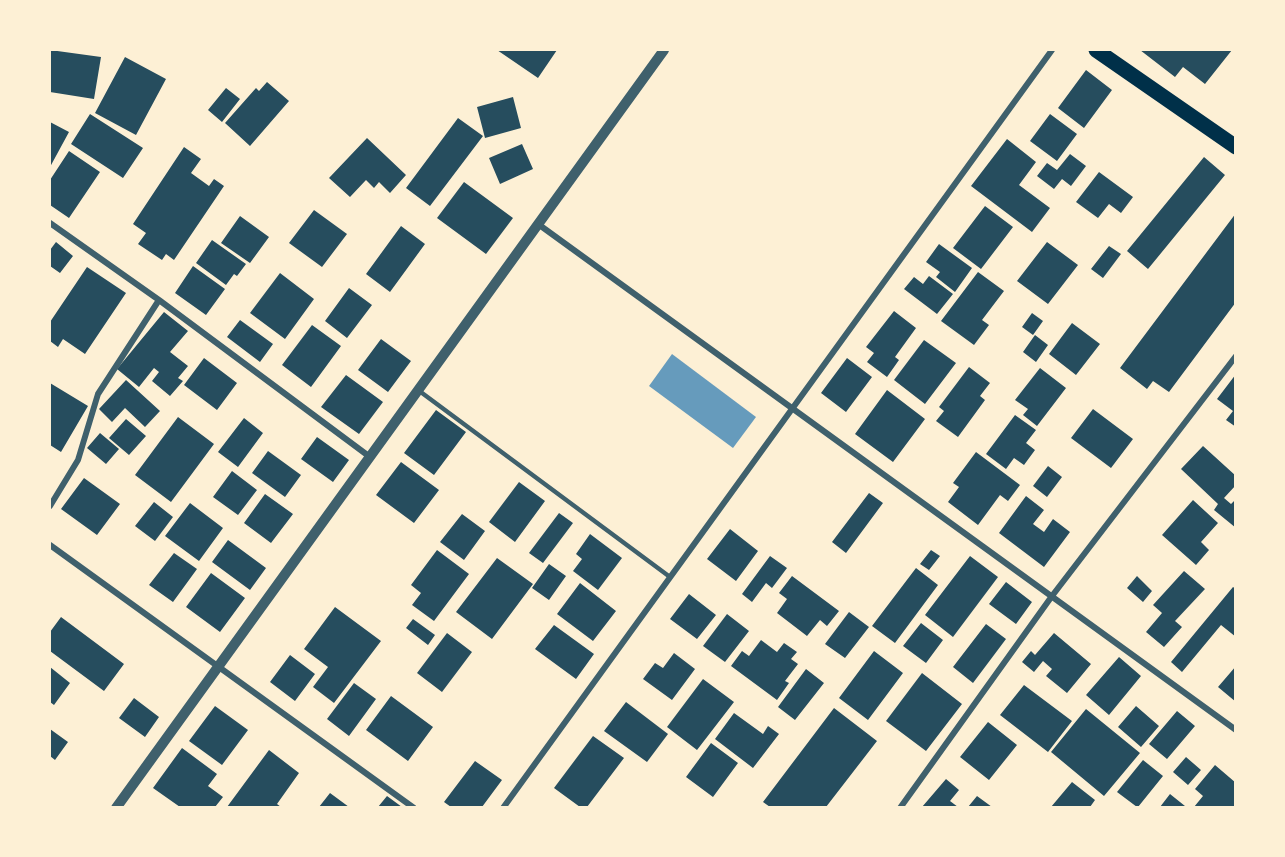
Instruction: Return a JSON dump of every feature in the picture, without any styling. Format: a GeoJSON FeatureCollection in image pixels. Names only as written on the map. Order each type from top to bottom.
{"type":"FeatureCollection","features":[{"type":"Feature","properties":{"kind":"main road"},"geometry":{"type":"LineString","coordinates":[[1096,50],[1236,147]]}},
{"type":"Feature","properties":{"kind":"street"},"geometry":{"type":"LineString","coordinates":[[116,807],[664,50]]}},
{"type":"Feature","properties":{"kind":"street"},"geometry":{"type":"LineString","coordinates":[[503,807],[1052,50]]}},
{"type":"Feature","properties":{"kind":"street"},"geometry":{"type":"LineString","coordinates":[[50,223],[159,300],[370,457]]}},
{"type":"Feature","properties":{"kind":"street"},"geometry":{"type":"LineString","coordinates":[[538,224],[1236,730]]}},
{"type":"Feature","properties":{"kind":"street"},"geometry":{"type":"LineString","coordinates":[[50,506],[78,460],[98,394],[159,300]]}},
{"type":"Feature","properties":{"kind":"street"},"geometry":{"type":"LineString","coordinates":[[900,807],[1052,596],[1236,356]]}},
{"type":"Feature","properties":{"kind":"street"},"geometry":{"type":"LineString","coordinates":[[50,544],[414,807]]}},
{"type":"Feature","properties":{"kind":"lane"},"geometry":{"type":"LineString","coordinates":[[418,390],[670,577]]}},
{"type":"Feature","properties":{"kind":"water"},"geometry":{"type":"Polygon","coordinates":[[[672,354],[756,417],[733,448],[649,386],[672,354]]]}},
{"type":"Feature","properties":{"kind":"building"},"geometry":{"type":"Polygon","coordinates":[[[50,50],[101,57],[94,99],[50,92],[50,50]]]}},
{"type":"Feature","properties":{"kind":"building"},"geometry":{"type":"Polygon","coordinates":[[[497,50],[557,50],[538,78],[497,50]]]}},
{"type":"Feature","properties":{"kind":"building"},"geometry":{"type":"Polygon","coordinates":[[[1140,50],[1232,50],[1205,84],[1183,67],[1175,77],[1140,50]]]}},
{"type":"Feature","properties":{"kind":"building"},"geometry":{"type":"Polygon","coordinates":[[[125,57],[166,79],[136,135],[95,113],[125,57]]]}},
{"type":"Feature","properties":{"kind":"building"},"geometry":{"type":"Polygon","coordinates":[[[1086,70],[1112,90],[1084,128],[1058,108],[1086,70]]]}},
{"type":"Feature","properties":{"kind":"building"},"geometry":{"type":"Polygon","coordinates":[[[267,82],[289,101],[250,146],[225,123],[256,88],[259,91],[267,82]]]}},
{"type":"Feature","properties":{"kind":"building"},"geometry":{"type":"Polygon","coordinates":[[[226,88],[240,99],[222,122],[208,110],[226,88]]]}},
{"type":"Feature","properties":{"kind":"building"},"geometry":{"type":"Polygon","coordinates":[[[513,97],[521,128],[485,138],[477,107],[513,97]]]}},
{"type":"Feature","properties":{"kind":"building"},"geometry":{"type":"Polygon","coordinates":[[[90,114],[143,148],[123,178],[71,144],[90,114]]]}},
{"type":"Feature","properties":{"kind":"building"},"geometry":{"type":"Polygon","coordinates":[[[1050,114],[1077,134],[1057,161],[1030,141],[1050,114]]]}},
{"type":"Feature","properties":{"kind":"building"},"geometry":{"type":"Polygon","coordinates":[[[458,118],[483,136],[430,206],[406,188],[458,118]]]}},
{"type":"Feature","properties":{"kind":"building"},"geometry":{"type":"Polygon","coordinates":[[[50,122],[69,132],[50,167],[50,122]]]}},
{"type":"Feature","properties":{"kind":"building"},"geometry":{"type":"Polygon","coordinates":[[[367,138],[406,175],[390,193],[379,182],[374,188],[366,180],[350,197],[329,178],[367,138]]]}},
{"type":"Feature","properties":{"kind":"building"},"geometry":{"type":"Polygon","coordinates":[[[1007,139],[1036,162],[1019,185],[1050,208],[1032,232],[971,186],[1007,139]]]}},
{"type":"Feature","properties":{"kind":"building"},"geometry":{"type":"Polygon","coordinates":[[[522,144],[533,169],[500,184],[489,158],[522,144]]]}},
{"type":"Feature","properties":{"kind":"building"},"geometry":{"type":"Polygon","coordinates":[[[184,147],[201,159],[191,173],[209,186],[214,179],[224,186],[174,260],[166,254],[162,260],[138,244],[146,233],[133,224],[184,147]]]}},
{"type":"Feature","properties":{"kind":"building"},"geometry":{"type":"Polygon","coordinates":[[[69,151],[100,172],[69,218],[50,205],[50,180],[69,151]]]}},
{"type":"Feature","properties":{"kind":"building"},"geometry":{"type":"Polygon","coordinates":[[[1070,154],[1086,166],[1071,186],[1062,179],[1054,189],[1037,176],[1047,163],[1057,170],[1070,154]]]}},
{"type":"Feature","properties":{"kind":"building"},"geometry":{"type":"Polygon","coordinates":[[[1204,157],[1225,175],[1148,269],[1127,251],[1204,157]]]}},
{"type":"Feature","properties":{"kind":"building"},"geometry":{"type":"Polygon","coordinates":[[[1099,172],[1133,197],[1121,213],[1109,204],[1098,218],[1076,202],[1099,172]]]}},
{"type":"Feature","properties":{"kind":"building"},"geometry":{"type":"Polygon","coordinates":[[[464,182],[513,218],[486,254],[437,218],[464,182]]]}},
{"type":"Feature","properties":{"kind":"building"},"geometry":{"type":"Polygon","coordinates":[[[985,206],[1013,227],[981,269],[953,248],[985,206]]]}},
{"type":"Feature","properties":{"kind":"building"},"geometry":{"type":"Polygon","coordinates":[[[314,210],[347,234],[322,267],[289,243],[314,210]]]}},
{"type":"Feature","properties":{"kind":"building"},"geometry":{"type":"Polygon","coordinates":[[[1236,213],[1236,302],[1169,392],[1153,381],[1147,389],[1120,368],[1236,213]]]}},
{"type":"Feature","properties":{"kind":"building"},"geometry":{"type":"Polygon","coordinates":[[[240,216],[269,237],[250,263],[221,243],[240,216]]]}},
{"type":"Feature","properties":{"kind":"building"},"geometry":{"type":"Polygon","coordinates":[[[401,226],[425,244],[390,292],[366,274],[401,226]]]}},
{"type":"Feature","properties":{"kind":"building"},"geometry":{"type":"Polygon","coordinates":[[[212,240],[246,264],[226,285],[196,263],[212,240]]]}},
{"type":"Feature","properties":{"kind":"building"},"geometry":{"type":"Polygon","coordinates":[[[56,242],[73,256],[60,273],[50,266],[50,250],[56,242]]]}},
{"type":"Feature","properties":{"kind":"building"},"geometry":{"type":"Polygon","coordinates":[[[1047,242],[1078,265],[1048,304],[1017,281],[1047,242]]]}},
{"type":"Feature","properties":{"kind":"building"},"geometry":{"type":"Polygon","coordinates":[[[939,244],[972,268],[955,292],[936,277],[940,272],[926,262],[939,244]]]}},
{"type":"Feature","properties":{"kind":"building"},"geometry":{"type":"Polygon","coordinates":[[[1109,246],[1121,254],[1103,278],[1091,269],[1109,246]]]}},
{"type":"Feature","properties":{"kind":"building"},"geometry":{"type":"Polygon","coordinates":[[[193,266],[225,289],[206,315],[175,293],[193,266]]]}},
{"type":"Feature","properties":{"kind":"building"},"geometry":{"type":"Polygon","coordinates":[[[87,267],[126,293],[85,354],[63,339],[58,347],[50,341],[50,322],[87,267]]]}},
{"type":"Feature","properties":{"kind":"building"},"geometry":{"type":"Polygon","coordinates":[[[978,272],[1004,291],[982,320],[989,325],[974,345],[941,321],[978,272]]]}},
{"type":"Feature","properties":{"kind":"building"},"geometry":{"type":"Polygon","coordinates":[[[280,273],[314,299],[285,339],[250,313],[280,273]]]}},
{"type":"Feature","properties":{"kind":"building"},"geometry":{"type":"Polygon","coordinates":[[[929,276],[953,294],[937,314],[904,289],[914,277],[923,284],[929,276]]]}},
{"type":"Feature","properties":{"kind":"building"},"geometry":{"type":"Polygon","coordinates":[[[349,288],[372,305],[347,338],[325,321],[349,288]]]}},
{"type":"Feature","properties":{"kind":"building"},"geometry":{"type":"Polygon","coordinates":[[[894,311],[916,328],[895,357],[899,360],[887,377],[867,362],[874,353],[866,347],[894,311]]]}},
{"type":"Feature","properties":{"kind":"building"},"geometry":{"type":"Polygon","coordinates":[[[164,312],[188,331],[170,352],[188,366],[178,378],[183,381],[170,396],[152,381],[159,372],[154,368],[139,387],[117,369],[164,312]]]}},
{"type":"Feature","properties":{"kind":"building"},"geometry":{"type":"Polygon","coordinates":[[[1032,313],[1043,321],[1033,335],[1022,327],[1032,313]]]}},
{"type":"Feature","properties":{"kind":"building"},"geometry":{"type":"Polygon","coordinates":[[[240,320],[273,344],[260,362],[227,337],[240,320]]]}},
{"type":"Feature","properties":{"kind":"building"},"geometry":{"type":"Polygon","coordinates":[[[1072,323],[1100,344],[1076,375],[1049,354],[1072,323]]]}},
{"type":"Feature","properties":{"kind":"building"},"geometry":{"type":"Polygon","coordinates":[[[312,325],[341,346],[311,387],[282,365],[312,325]]]}},
{"type":"Feature","properties":{"kind":"building"},"geometry":{"type":"Polygon","coordinates":[[[1035,335],[1048,345],[1036,362],[1023,352],[1035,335]]]}},
{"type":"Feature","properties":{"kind":"building"},"geometry":{"type":"Polygon","coordinates":[[[381,339],[411,361],[388,392],[358,370],[381,339]]]}},
{"type":"Feature","properties":{"kind":"building"},"geometry":{"type":"Polygon","coordinates":[[[924,340],[956,363],[925,404],[894,380],[924,340]]]}},
{"type":"Feature","properties":{"kind":"building"},"geometry":{"type":"Polygon","coordinates":[[[204,358],[237,383],[217,410],[184,385],[204,358]]]}},
{"type":"Feature","properties":{"kind":"building"},"geometry":{"type":"Polygon","coordinates":[[[847,358],[872,377],[846,412],[821,393],[847,358]]]}},
{"type":"Feature","properties":{"kind":"building"},"geometry":{"type":"Polygon","coordinates":[[[969,367],[990,383],[980,396],[985,400],[958,437],[936,421],[944,411],[939,407],[969,367]]]}},
{"type":"Feature","properties":{"kind":"building"},"geometry":{"type":"Polygon","coordinates":[[[1040,368],[1066,388],[1037,426],[1023,415],[1028,409],[1015,400],[1040,368]]]}},
{"type":"Feature","properties":{"kind":"building"},"geometry":{"type":"Polygon","coordinates":[[[1236,374],[1236,427],[1226,420],[1233,411],[1217,399],[1236,374]]]}},
{"type":"Feature","properties":{"kind":"building"},"geometry":{"type":"Polygon","coordinates":[[[346,375],[383,402],[359,434],[321,407],[346,375]]]}},
{"type":"Feature","properties":{"kind":"building"},"geometry":{"type":"Polygon","coordinates":[[[126,380],[160,411],[145,427],[125,408],[112,422],[99,409],[126,380]]]}},
{"type":"Feature","properties":{"kind":"building"},"geometry":{"type":"Polygon","coordinates":[[[50,383],[88,406],[61,452],[50,445],[50,383]]]}},
{"type":"Feature","properties":{"kind":"building"},"geometry":{"type":"Polygon","coordinates":[[[887,390],[925,419],[893,462],[855,434],[887,390]]]}},
{"type":"Feature","properties":{"kind":"building"},"geometry":{"type":"Polygon","coordinates":[[[1093,409],[1133,439],[1111,468],[1071,438],[1093,409]]]}},
{"type":"Feature","properties":{"kind":"building"},"geometry":{"type":"Polygon","coordinates":[[[436,410],[466,432],[434,475],[404,453],[436,410]]]}},
{"type":"Feature","properties":{"kind":"building"},"geometry":{"type":"Polygon","coordinates":[[[1015,415],[1036,430],[1026,443],[1035,450],[1024,465],[1014,458],[1006,469],[986,454],[1015,415]]]}},
{"type":"Feature","properties":{"kind":"building"},"geometry":{"type":"Polygon","coordinates":[[[178,417],[214,444],[171,502],[135,475],[178,417]]]}},
{"type":"Feature","properties":{"kind":"building"},"geometry":{"type":"Polygon","coordinates":[[[244,418],[263,433],[238,467],[218,452],[244,418]]]}},
{"type":"Feature","properties":{"kind":"building"},"geometry":{"type":"Polygon","coordinates":[[[126,419],[146,436],[129,455],[109,438],[126,419]]]}},
{"type":"Feature","properties":{"kind":"building"},"geometry":{"type":"Polygon","coordinates":[[[100,433],[119,449],[106,464],[87,448],[100,433]]]}},
{"type":"Feature","properties":{"kind":"building"},"geometry":{"type":"Polygon","coordinates":[[[317,437],[349,460],[333,482],[301,459],[317,437]]]}},
{"type":"Feature","properties":{"kind":"building"},"geometry":{"type":"Polygon","coordinates":[[[1203,446],[1236,476],[1236,485],[1224,498],[1231,504],[1236,499],[1236,528],[1214,510],[1218,504],[1181,469],[1203,446]]]}},
{"type":"Feature","properties":{"kind":"building"},"geometry":{"type":"Polygon","coordinates":[[[268,451],[301,475],[285,497],[252,473],[268,451]]]}},
{"type":"Feature","properties":{"kind":"building"},"geometry":{"type":"Polygon","coordinates":[[[976,452],[1020,485],[1008,501],[1000,495],[978,525],[948,502],[959,487],[953,483],[976,452]]]}},
{"type":"Feature","properties":{"kind":"building"},"geometry":{"type":"Polygon","coordinates":[[[401,462],[439,490],[414,523],[376,495],[401,462]]]}},
{"type":"Feature","properties":{"kind":"building"},"geometry":{"type":"Polygon","coordinates":[[[1048,466],[1062,477],[1047,497],[1033,486],[1048,466]]]}},
{"type":"Feature","properties":{"kind":"building"},"geometry":{"type":"Polygon","coordinates":[[[232,471],[257,490],[238,515],[213,497],[232,471]]]}},
{"type":"Feature","properties":{"kind":"building"},"geometry":{"type":"Polygon","coordinates":[[[84,478],[120,504],[97,535],[61,509],[84,478]]]}},
{"type":"Feature","properties":{"kind":"building"},"geometry":{"type":"Polygon","coordinates":[[[519,482],[545,501],[515,542],[489,522],[519,482]]]}},
{"type":"Feature","properties":{"kind":"building"},"geometry":{"type":"Polygon","coordinates":[[[869,493],[883,503],[846,553],[832,542],[869,493]]]}},
{"type":"Feature","properties":{"kind":"building"},"geometry":{"type":"Polygon","coordinates":[[[265,494],[293,514],[271,543],[244,523],[265,494]]]}},
{"type":"Feature","properties":{"kind":"building"},"geometry":{"type":"Polygon","coordinates":[[[1026,496],[1044,510],[1033,524],[1044,532],[1053,519],[1070,532],[1044,567],[999,533],[1026,496]]]}},
{"type":"Feature","properties":{"kind":"building"},"geometry":{"type":"Polygon","coordinates":[[[1193,500],[1218,523],[1201,542],[1209,550],[1196,565],[1162,535],[1193,500]]]}},
{"type":"Feature","properties":{"kind":"building"},"geometry":{"type":"Polygon","coordinates":[[[154,502],[173,517],[155,541],[135,526],[154,502]]]}},
{"type":"Feature","properties":{"kind":"building"},"geometry":{"type":"Polygon","coordinates":[[[190,503],[223,528],[199,561],[165,536],[190,503]]]}},
{"type":"Feature","properties":{"kind":"building"},"geometry":{"type":"Polygon","coordinates":[[[559,513],[573,523],[543,563],[529,553],[559,513]]]}},
{"type":"Feature","properties":{"kind":"building"},"geometry":{"type":"Polygon","coordinates":[[[462,514],[485,531],[464,560],[440,542],[462,514]]]}},
{"type":"Feature","properties":{"kind":"building"},"geometry":{"type":"Polygon","coordinates":[[[730,529],[758,551],[736,581],[707,559],[730,529]]]}},
{"type":"Feature","properties":{"kind":"building"},"geometry":{"type":"Polygon","coordinates":[[[590,534],[622,558],[598,590],[573,571],[582,559],[576,554],[590,534]]]}},
{"type":"Feature","properties":{"kind":"building"},"geometry":{"type":"Polygon","coordinates":[[[228,540],[266,568],[250,590],[212,562],[228,540]]]}},
{"type":"Feature","properties":{"kind":"building"},"geometry":{"type":"Polygon","coordinates":[[[437,550],[469,574],[434,621],[412,605],[421,593],[411,585],[437,550]]]}},
{"type":"Feature","properties":{"kind":"building"},"geometry":{"type":"Polygon","coordinates":[[[931,550],[940,556],[929,570],[920,564],[931,550]]]}},
{"type":"Feature","properties":{"kind":"building"},"geometry":{"type":"Polygon","coordinates":[[[174,553],[197,569],[173,602],[149,585],[174,553]]]}},
{"type":"Feature","properties":{"kind":"building"},"geometry":{"type":"Polygon","coordinates":[[[770,556],[787,568],[772,588],[766,583],[752,602],[742,594],[770,556]]]}},
{"type":"Feature","properties":{"kind":"building"},"geometry":{"type":"Polygon","coordinates":[[[970,556],[998,577],[953,637],[925,615],[970,556]]]}},
{"type":"Feature","properties":{"kind":"building"},"geometry":{"type":"Polygon","coordinates":[[[497,558],[533,584],[492,639],[456,612],[497,558]]]}},
{"type":"Feature","properties":{"kind":"building"},"geometry":{"type":"Polygon","coordinates":[[[549,564],[566,576],[549,600],[532,588],[549,564]]]}},
{"type":"Feature","properties":{"kind":"building"},"geometry":{"type":"Polygon","coordinates":[[[916,568],[938,585],[895,643],[872,626],[916,568]]]}},
{"type":"Feature","properties":{"kind":"building"},"geometry":{"type":"Polygon","coordinates":[[[1184,571],[1205,589],[1175,621],[1182,627],[1164,647],[1146,632],[1162,613],[1153,605],[1184,571]]]}},
{"type":"Feature","properties":{"kind":"building"},"geometry":{"type":"Polygon","coordinates":[[[211,573],[245,598],[220,632],[186,607],[211,573]]]}},
{"type":"Feature","properties":{"kind":"building"},"geometry":{"type":"Polygon","coordinates":[[[792,576],[839,611],[827,626],[820,620],[807,636],[777,613],[787,599],[779,593],[792,576]]]}},
{"type":"Feature","properties":{"kind":"building"},"geometry":{"type":"Polygon","coordinates":[[[1137,576],[1152,591],[1143,602],[1127,588],[1137,576]]]}},
{"type":"Feature","properties":{"kind":"building"},"geometry":{"type":"Polygon","coordinates":[[[1006,582],[1032,602],[1016,624],[989,604],[1006,582]]]}},
{"type":"Feature","properties":{"kind":"building"},"geometry":{"type":"Polygon","coordinates":[[[580,583],[616,611],[593,641],[557,614],[580,583]]]}},
{"type":"Feature","properties":{"kind":"building"},"geometry":{"type":"Polygon","coordinates":[[[1233,587],[1236,589],[1236,637],[1221,625],[1182,672],[1171,662],[1233,587]]]}},
{"type":"Feature","properties":{"kind":"building"},"geometry":{"type":"Polygon","coordinates":[[[689,594],[716,615],[697,639],[670,619],[689,594]]]}},
{"type":"Feature","properties":{"kind":"building"},"geometry":{"type":"Polygon","coordinates":[[[335,607],[381,641],[334,703],[313,687],[328,667],[304,649],[335,607]]]}},
{"type":"Feature","properties":{"kind":"building"},"geometry":{"type":"Polygon","coordinates":[[[849,612],[869,627],[845,658],[825,644],[849,612]]]}},
{"type":"Feature","properties":{"kind":"building"},"geometry":{"type":"Polygon","coordinates":[[[727,614],[749,631],[725,662],[703,646],[727,614]]]}},
{"type":"Feature","properties":{"kind":"building"},"geometry":{"type":"Polygon","coordinates":[[[61,617],[124,664],[104,691],[50,651],[50,632],[61,617]]]}},
{"type":"Feature","properties":{"kind":"building"},"geometry":{"type":"Polygon","coordinates":[[[413,619],[435,635],[428,645],[406,628],[413,619]]]}},
{"type":"Feature","properties":{"kind":"building"},"geometry":{"type":"Polygon","coordinates":[[[921,623],[943,640],[926,663],[903,646],[921,623]]]}},
{"type":"Feature","properties":{"kind":"building"},"geometry":{"type":"Polygon","coordinates":[[[986,624],[1006,639],[973,683],[953,667],[986,624]]]}},
{"type":"Feature","properties":{"kind":"building"},"geometry":{"type":"Polygon","coordinates":[[[554,625],[594,654],[576,679],[535,649],[554,625]]]}},
{"type":"Feature","properties":{"kind":"building"},"geometry":{"type":"Polygon","coordinates":[[[447,633],[472,652],[442,692],[417,673],[447,633]]]}},
{"type":"Feature","properties":{"kind":"building"},"geometry":{"type":"Polygon","coordinates":[[[1054,633],[1091,664],[1067,693],[1046,676],[1052,669],[1043,661],[1034,672],[1022,662],[1031,651],[1035,655],[1054,633]]]}},
{"type":"Feature","properties":{"kind":"building"},"geometry":{"type":"Polygon","coordinates":[[[761,640],[777,652],[784,643],[797,652],[791,659],[798,664],[785,681],[789,683],[777,700],[731,666],[742,651],[749,656],[761,640]]]}},
{"type":"Feature","properties":{"kind":"building"},"geometry":{"type":"Polygon","coordinates":[[[874,651],[903,673],[868,720],[839,698],[874,651]]]}},
{"type":"Feature","properties":{"kind":"building"},"geometry":{"type":"Polygon","coordinates":[[[674,653],[695,669],[672,700],[643,679],[655,663],[663,668],[674,653]]]}},
{"type":"Feature","properties":{"kind":"building"},"geometry":{"type":"Polygon","coordinates":[[[290,655],[315,674],[295,701],[270,682],[290,655]]]}},
{"type":"Feature","properties":{"kind":"building"},"geometry":{"type":"Polygon","coordinates":[[[1119,657],[1141,676],[1109,715],[1086,695],[1119,657]]]}},
{"type":"Feature","properties":{"kind":"building"},"geometry":{"type":"Polygon","coordinates":[[[1236,666],[1236,702],[1218,687],[1236,666]]]}},
{"type":"Feature","properties":{"kind":"building"},"geometry":{"type":"Polygon","coordinates":[[[50,667],[70,683],[54,705],[50,702],[50,667]]]}},
{"type":"Feature","properties":{"kind":"building"},"geometry":{"type":"Polygon","coordinates":[[[806,669],[824,683],[795,720],[778,707],[806,669]]]}},
{"type":"Feature","properties":{"kind":"building"},"geometry":{"type":"Polygon","coordinates":[[[922,673],[962,704],[926,751],[886,721],[922,673]]]}},
{"type":"Feature","properties":{"kind":"building"},"geometry":{"type":"Polygon","coordinates":[[[703,679],[734,702],[697,750],[667,727],[703,679]]]}},
{"type":"Feature","properties":{"kind":"building"},"geometry":{"type":"Polygon","coordinates":[[[354,683],[376,699],[349,736],[327,719],[354,683]]]}},
{"type":"Feature","properties":{"kind":"building"},"geometry":{"type":"Polygon","coordinates":[[[1024,685],[1072,721],[1048,752],[1000,715],[1024,685]]]}},
{"type":"Feature","properties":{"kind":"building"},"geometry":{"type":"Polygon","coordinates":[[[391,696],[433,727],[408,761],[366,730],[391,696]]]}},
{"type":"Feature","properties":{"kind":"building"},"geometry":{"type":"Polygon","coordinates":[[[134,698],[159,717],[145,737],[119,718],[134,698]]]}},
{"type":"Feature","properties":{"kind":"building"},"geometry":{"type":"Polygon","coordinates":[[[626,702],[668,734],[647,762],[604,731],[626,702]]]}},
{"type":"Feature","properties":{"kind":"building"},"geometry":{"type":"Polygon","coordinates":[[[215,706],[248,730],[222,765],[189,741],[215,706]]]}},
{"type":"Feature","properties":{"kind":"building"},"geometry":{"type":"Polygon","coordinates":[[[1136,706],[1159,726],[1141,747],[1118,727],[1136,706]]]}},
{"type":"Feature","properties":{"kind":"building"},"geometry":{"type":"Polygon","coordinates":[[[834,708],[877,741],[826,807],[770,807],[763,802],[834,708]]]}},
{"type":"Feature","properties":{"kind":"building"},"geometry":{"type":"Polygon","coordinates":[[[1086,709],[1140,753],[1104,796],[1051,752],[1086,709]]]}},
{"type":"Feature","properties":{"kind":"building"},"geometry":{"type":"Polygon","coordinates":[[[1177,711],[1195,726],[1167,759],[1149,744],[1177,711]]]}},
{"type":"Feature","properties":{"kind":"building"},"geometry":{"type":"Polygon","coordinates":[[[734,713],[763,734],[768,726],[779,734],[753,768],[715,739],[734,713]]]}},
{"type":"Feature","properties":{"kind":"building"},"geometry":{"type":"Polygon","coordinates":[[[988,722],[1017,745],[989,780],[960,757],[988,722]]]}},
{"type":"Feature","properties":{"kind":"building"},"geometry":{"type":"Polygon","coordinates":[[[50,729],[68,742],[55,760],[50,756],[50,729]]]}},
{"type":"Feature","properties":{"kind":"building"},"geometry":{"type":"Polygon","coordinates":[[[593,736],[624,758],[587,807],[580,807],[554,788],[593,736]]]}},
{"type":"Feature","properties":{"kind":"building"},"geometry":{"type":"Polygon","coordinates":[[[711,743],[738,763],[713,797],[686,777],[711,743]]]}},
{"type":"Feature","properties":{"kind":"building"},"geometry":{"type":"Polygon","coordinates":[[[182,748],[217,774],[208,786],[223,797],[215,807],[180,807],[153,788],[182,748]]]}},
{"type":"Feature","properties":{"kind":"building"},"geometry":{"type":"Polygon","coordinates":[[[269,750],[299,773],[277,804],[281,807],[227,807],[269,750]]]}},
{"type":"Feature","properties":{"kind":"building"},"geometry":{"type":"Polygon","coordinates":[[[1186,757],[1201,770],[1188,785],[1173,772],[1186,757]]]}},
{"type":"Feature","properties":{"kind":"building"},"geometry":{"type":"Polygon","coordinates":[[[1143,760],[1163,776],[1137,807],[1117,792],[1143,760]]]}},
{"type":"Feature","properties":{"kind":"building"},"geometry":{"type":"Polygon","coordinates":[[[475,761],[502,780],[482,807],[451,807],[444,802],[475,761]]]}},
{"type":"Feature","properties":{"kind":"building"},"geometry":{"type":"Polygon","coordinates":[[[1215,765],[1236,783],[1236,807],[1194,807],[1203,796],[1195,789],[1215,765]]]}},
{"type":"Feature","properties":{"kind":"building"},"geometry":{"type":"Polygon","coordinates":[[[946,779],[959,790],[950,801],[958,807],[922,807],[946,779]]]}},
{"type":"Feature","properties":{"kind":"building"},"geometry":{"type":"Polygon","coordinates":[[[1072,782],[1095,800],[1090,807],[1051,807],[1072,782]]]}},
{"type":"Feature","properties":{"kind":"building"},"geometry":{"type":"Polygon","coordinates":[[[330,793],[349,807],[319,807],[330,793]]]}},
{"type":"Feature","properties":{"kind":"building"},"geometry":{"type":"Polygon","coordinates":[[[1170,794],[1185,806],[1160,807],[1170,794]]]}},
{"type":"Feature","properties":{"kind":"building"},"geometry":{"type":"Polygon","coordinates":[[[387,796],[402,807],[378,807],[387,796]]]}},
{"type":"Feature","properties":{"kind":"building"},"geometry":{"type":"Polygon","coordinates":[[[977,796],[992,807],[968,807],[977,796]]]}}]}
